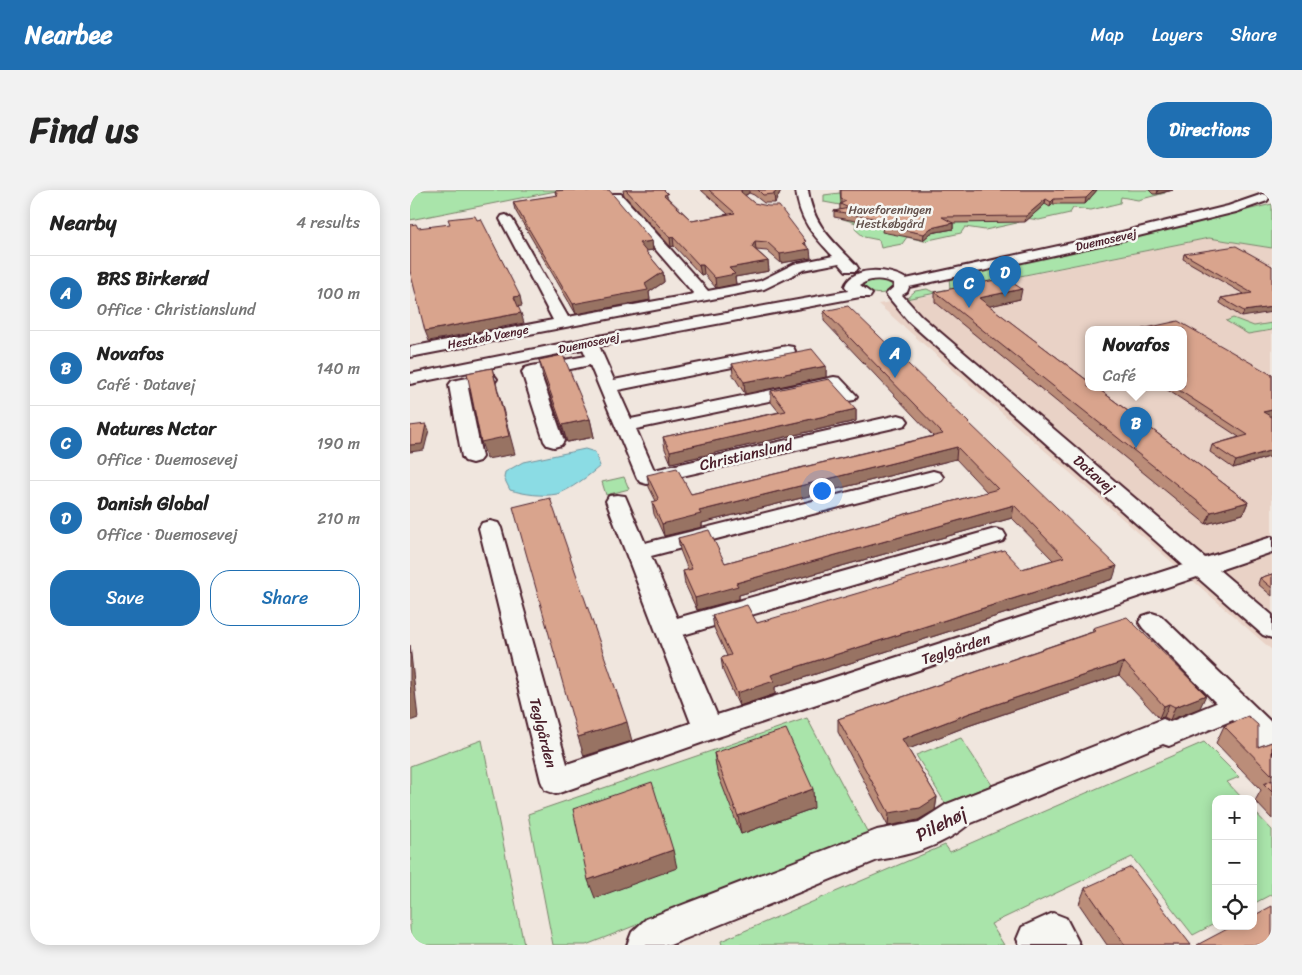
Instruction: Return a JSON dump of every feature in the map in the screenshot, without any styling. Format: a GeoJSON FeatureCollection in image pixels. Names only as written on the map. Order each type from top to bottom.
{"type":"FeatureCollection","features":[{"type":"Feature","properties":{"kind":"street"},"geometry":{"type":"LineString","coordinates":[[802,190],[799,207],[861,284],[875,296],[897,286],[884,276],[861,284]]}},
{"type":"Feature","properties":{"kind":"street"},"geometry":{"type":"LineString","coordinates":[[616,196],[706,297]]}},
{"type":"Feature","properties":{"kind":"street","name":"Duemosevej"},"geometry":{"type":"LineString","coordinates":[[897,286],[978,266],[1118,237],[1270,198]]}},
{"type":"Feature","properties":{"kind":"street"},"geometry":{"type":"LineString","coordinates":[[506,219],[563,323]]}},
{"type":"Feature","properties":{"kind":"street","name":"Hestkøb Vænge"},"geometry":{"type":"LineString","coordinates":[[411,347],[563,323],[764,285],[781,271],[840,256]]}},
{"type":"Feature","properties":{"kind":"street","name":"Duemosevej"},"geometry":{"type":"LineString","coordinates":[[410,379],[593,351],[774,308],[861,284]]}},
{"type":"Feature","properties":{"kind":"street","name":"Datavej"},"geometry":{"type":"LineString","coordinates":[[897,286],[915,319]]}},
{"type":"Feature","properties":{"kind":"street","name":"Datavej"},"geometry":{"type":"LineString","coordinates":[[875,296],[915,319],[1272,629]]}},
{"type":"Feature","properties":{"kind":"street"},"geometry":{"type":"LineString","coordinates":[[472,457],[458,385],[531,372],[593,351]]}},
{"type":"Feature","properties":{"kind":"street","name":"Christianslund"},"geometry":{"type":"LineString","coordinates":[[593,351],[647,478],[898,421]]}},
{"type":"Feature","properties":{"kind":"street"},"geometry":{"type":"LineString","coordinates":[[608,387],[787,351]]}},
{"type":"Feature","properties":{"kind":"street"},"geometry":{"type":"LineString","coordinates":[[531,372],[554,441]]}},
{"type":"Feature","properties":{"kind":"street"},"geometry":{"type":"LineString","coordinates":[[625,426],[834,382],[848,396]]}},
{"type":"Feature","properties":{"kind":"street"},"geometry":{"type":"LineString","coordinates":[[637,552],[932,477]]}},
{"type":"Feature","properties":{"kind":"street"},"geometry":{"type":"LineString","coordinates":[[617,501],[708,729]]}},
{"type":"Feature","properties":{"kind":"street","name":"Teglgården"},"geometry":{"type":"LineString","coordinates":[[490,528],[556,781],[708,729],[1272,544]]}},
{"type":"Feature","properties":{"kind":"street"},"geometry":{"type":"LineString","coordinates":[[668,630],[995,536]]}},
{"type":"Feature","properties":{"kind":"street"},"geometry":{"type":"LineString","coordinates":[[1152,622],[1272,741]]}},
{"type":"Feature","properties":{"kind":"street","name":"Pilehøj"},"geometry":{"type":"LineString","coordinates":[[645,945],[659,931],[877,844],[908,840],[930,832],[946,825],[958,814],[1087,761],[1163,731],[1169,734],[1237,706]]}},
{"type":"Feature","properties":{"kind":"shaded area"},"geometry":{"type":"Polygon","coordinates":[[[1209,238],[1272,248],[1272,650],[878,304],[933,295],[1209,238]]]}},
{"type":"Feature","properties":{"kind":"green space"},"geometry":{"type":"Polygon","coordinates":[[[410,190],[561,190],[410,220],[410,190]]]}},
{"type":"Feature","properties":{"kind":"green space","name":"Haveforeningen Hestkøbgård"},"geometry":{"type":"Polygon","coordinates":[[[863,190],[1163,190],[1165,193],[1138,200],[1121,197],[1120,203],[1091,210],[1073,208],[1070,213],[1039,220],[1019,217],[1017,223],[985,230],[965,227],[961,233],[924,241],[907,237],[902,244],[881,248],[879,240],[864,237],[855,229],[856,223],[840,218],[840,205],[824,202],[824,195],[863,190]]]}},
{"type":"Feature","properties":{"kind":"green space"},"geometry":{"type":"Polygon","coordinates":[[[1272,204],[1272,248],[1209,238],[906,299],[915,291],[927,289],[933,292],[950,289],[949,277],[1126,239],[1272,204]]]}},
{"type":"Feature","properties":{"kind":"green space"},"geometry":{"type":"Polygon","coordinates":[[[876,280],[889,282],[894,288],[886,293],[877,294],[860,287],[863,283],[876,280]]]}},
{"type":"Feature","properties":{"kind":"green space"},"geometry":{"type":"Polygon","coordinates":[[[1233,318],[1254,326],[1272,323],[1272,330],[1248,334],[1226,321],[1233,318]]]}},
{"type":"Feature","properties":{"kind":"green space"},"geometry":{"type":"Polygon","coordinates":[[[624,477],[629,489],[606,495],[602,482],[624,477]]]}},
{"type":"Feature","properties":{"kind":"green space"},"geometry":{"type":"Polygon","coordinates":[[[807,718],[868,833],[586,945],[553,945],[528,814],[807,718]]]}},
{"type":"Feature","properties":{"kind":"green space"},"geometry":{"type":"Polygon","coordinates":[[[961,738],[992,785],[945,803],[916,755],[961,738]]]}},
{"type":"Feature","properties":{"kind":"green space"},"geometry":{"type":"Polygon","coordinates":[[[482,740],[524,945],[410,945],[410,766],[482,740]]]}},
{"type":"Feature","properties":{"kind":"green space"},"geometry":{"type":"Polygon","coordinates":[[[1204,742],[1239,777],[1227,782],[1239,795],[1212,795],[1212,925],[1193,935],[1132,857],[991,924],[1004,945],[722,945],[721,941],[945,845],[950,852],[1204,742]]]}},
{"type":"Feature","properties":{"kind":"green space"},"geometry":{"type":"Polygon","coordinates":[[[1257,814],[1272,830],[1272,894],[1257,902],[1257,814]]]}},
{"type":"Feature","properties":{"kind":"water"},"geometry":{"type":"Polygon","coordinates":[[[585,449],[595,452],[600,466],[574,486],[557,494],[533,495],[510,490],[504,478],[505,472],[523,462],[585,449]]]}},
{"type":"Feature","properties":{"kind":"building"},"geometry":{"type":"Polygon","coordinates":[[[609,190],[652,241],[639,243],[663,272],[645,284],[648,290],[573,304],[513,202],[558,195],[555,191],[609,190]]]}},
{"type":"Feature","properties":{"kind":"building"},"geometry":{"type":"Polygon","coordinates":[[[626,190],[664,190],[668,194],[664,195],[692,221],[735,213],[709,190],[741,190],[754,203],[779,206],[805,240],[806,242],[803,243],[810,249],[780,254],[767,242],[755,241],[752,247],[768,261],[729,268],[735,274],[715,278],[703,265],[699,265],[673,237],[670,238],[626,190]]]}},
{"type":"Feature","properties":{"kind":"building"},"geometry":{"type":"Polygon","coordinates":[[[758,190],[777,190],[774,194],[763,195],[758,190]]]}},
{"type":"Feature","properties":{"kind":"building"},"geometry":{"type":"Polygon","coordinates":[[[841,190],[1094,190],[1086,198],[1054,199],[1051,202],[1046,199],[1026,216],[942,217],[953,223],[931,228],[924,234],[883,226],[890,221],[834,211],[849,208],[840,204],[846,201],[841,199],[841,190]]]}},
{"type":"Feature","properties":{"kind":"building"},"geometry":{"type":"Polygon","coordinates":[[[475,216],[477,220],[481,219],[520,296],[514,297],[521,313],[425,331],[410,271],[410,225],[416,224],[418,228],[450,224],[448,219],[475,216]]]}},
{"type":"Feature","properties":{"kind":"building"},"geometry":{"type":"Polygon","coordinates":[[[1236,246],[1272,266],[1272,307],[1244,311],[1221,298],[1252,293],[1184,254],[1236,246]]]}},
{"type":"Feature","properties":{"kind":"building"},"geometry":{"type":"Polygon","coordinates":[[[1005,278],[1022,289],[979,298],[1085,379],[1085,391],[1101,391],[1248,502],[1211,512],[935,292],[1005,278]]]}},
{"type":"Feature","properties":{"kind":"building"},"geometry":{"type":"Polygon","coordinates":[[[848,306],[1117,566],[771,675],[774,681],[737,693],[721,658],[731,655],[712,615],[747,605],[757,623],[1004,550],[1022,569],[1064,557],[1014,505],[736,583],[738,586],[695,598],[683,571],[692,569],[678,538],[709,530],[725,563],[998,489],[957,447],[699,511],[701,514],[662,524],[652,502],[659,500],[647,475],[677,468],[691,494],[943,434],[824,311],[848,306]]]}},
{"type":"Feature","properties":{"kind":"building"},"geometry":{"type":"Polygon","coordinates":[[[1178,321],[1187,326],[1156,326],[1178,321]]]}},
{"type":"Feature","properties":{"kind":"building"},"geometry":{"type":"Polygon","coordinates":[[[1187,326],[1272,375],[1272,410],[1263,412],[1272,417],[1272,450],[1236,461],[1212,445],[1248,435],[1180,391],[1187,391],[1187,326]]]}},
{"type":"Feature","properties":{"kind":"building"},"geometry":{"type":"Polygon","coordinates":[[[812,349],[826,366],[744,382],[732,364],[812,349]]]}},
{"type":"Feature","properties":{"kind":"building"},"geometry":{"type":"Polygon","coordinates":[[[563,355],[590,419],[562,425],[539,360],[563,355]]]}},
{"type":"Feature","properties":{"kind":"building"},"geometry":{"type":"Polygon","coordinates":[[[492,368],[509,436],[481,442],[467,373],[492,368]]]}},
{"type":"Feature","properties":{"kind":"building"},"geometry":{"type":"Polygon","coordinates":[[[829,379],[856,409],[670,451],[663,437],[786,411],[771,391],[829,379]]]}},
{"type":"Feature","properties":{"kind":"building"},"geometry":{"type":"Polygon","coordinates":[[[426,424],[422,444],[410,445],[410,426],[426,424]]]}},
{"type":"Feature","properties":{"kind":"building"},"geometry":{"type":"Polygon","coordinates":[[[550,498],[627,722],[578,737],[513,507],[550,498]]]}},
{"type":"Feature","properties":{"kind":"building"},"geometry":{"type":"Polygon","coordinates":[[[1272,574],[1272,588],[1260,578],[1272,574]]]}},
{"type":"Feature","properties":{"kind":"building"},"geometry":{"type":"Polygon","coordinates":[[[1127,617],[1206,695],[1175,707],[1169,704],[1164,706],[1124,662],[970,713],[902,739],[937,797],[920,808],[889,813],[838,719],[1096,631],[1093,628],[1127,617]]]}},
{"type":"Feature","properties":{"kind":"building"},"geometry":{"type":"Polygon","coordinates":[[[1248,716],[1258,725],[1258,747],[1272,742],[1272,775],[1224,726],[1248,716]]]}},
{"type":"Feature","properties":{"kind":"building"},"geometry":{"type":"Polygon","coordinates":[[[786,729],[813,789],[738,816],[714,753],[786,729]]]}},
{"type":"Feature","properties":{"kind":"building"},"geometry":{"type":"Polygon","coordinates":[[[1272,780],[1272,792],[1264,784],[1272,780]]]}},
{"type":"Feature","properties":{"kind":"building"},"geometry":{"type":"Polygon","coordinates":[[[652,782],[673,850],[588,880],[573,809],[652,782]]]}},
{"type":"Feature","properties":{"kind":"building"},"geometry":{"type":"Polygon","coordinates":[[[1131,867],[1191,945],[1125,945],[1085,888],[1131,867]]]}},
{"type":"Feature","properties":{"kind":"building"},"geometry":{"type":"Polygon","coordinates":[[[1272,906],[1272,945],[1197,945],[1225,930],[1257,930],[1257,914],[1272,906]]]}},
{"type":"Feature","properties":{"kind":"place","name":"Danish Global"},"geometry":{"type":"Point","coordinates":[1005,297]}},
{"type":"Feature","properties":{"kind":"place","name":"Natures Nctar"},"geometry":{"type":"Point","coordinates":[969,308]}},
{"type":"Feature","properties":{"kind":"place","name":"BRS Birkerød"},"geometry":{"type":"Point","coordinates":[895,378]}},
{"type":"Feature","properties":{"kind":"place","name":"Novafos"},"geometry":{"type":"Point","coordinates":[1136,448]}}]}
